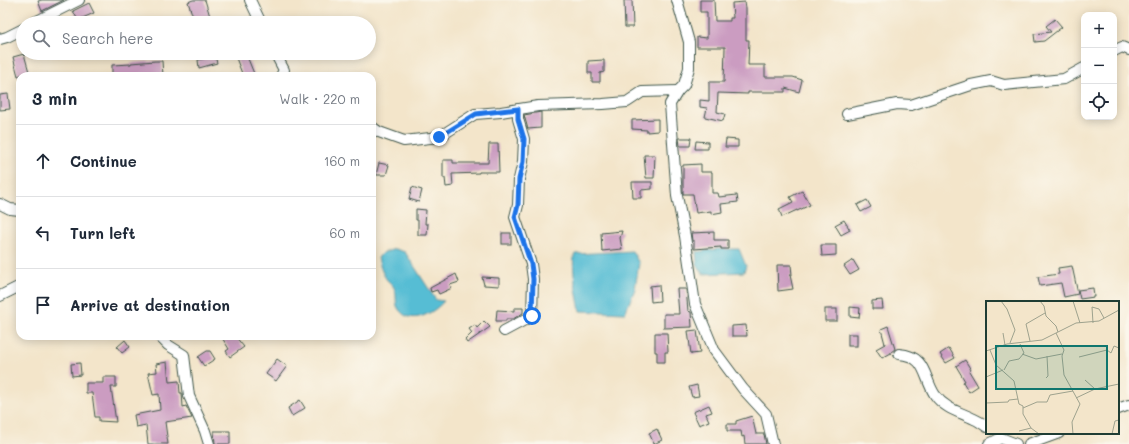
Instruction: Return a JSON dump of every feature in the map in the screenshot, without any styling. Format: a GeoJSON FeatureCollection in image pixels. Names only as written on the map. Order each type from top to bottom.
{"type":"FeatureCollection","features":[{"type":"Feature","properties":{"kind":"street"},"geometry":{"type":"LineString","coordinates":[[47,16],[79,0]]}},
{"type":"Feature","properties":{"kind":"street"},"geometry":{"type":"LineString","coordinates":[[250,0],[257,16]]}},
{"type":"Feature","properties":{"kind":"street"},"geometry":{"type":"LineString","coordinates":[[677,0],[689,42],[689,68],[684,85],[678,91],[670,104],[677,196],[685,236],[695,304],[714,350],[743,389],[766,414],[773,444]]}},
{"type":"Feature","properties":{"kind":"street"},"geometry":{"type":"LineString","coordinates":[[0,39],[6,38],[16,32]]}},
{"type":"Feature","properties":{"kind":"street"},"geometry":{"type":"LineString","coordinates":[[1117,50],[1122,47],[1129,50]]}},
{"type":"Feature","properties":{"kind":"street"},"geometry":{"type":"LineString","coordinates":[[279,60],[284,70],[283,72]]}},
{"type":"Feature","properties":{"kind":"street"},"geometry":{"type":"LineString","coordinates":[[847,114],[897,104],[911,105],[971,85],[991,81],[1004,85],[1064,79],[1081,70]]}},
{"type":"Feature","properties":{"kind":"street"},"geometry":{"type":"LineString","coordinates":[[376,130],[404,142],[439,137],[476,114],[538,106],[627,102],[642,92],[678,91]]}},
{"type":"Feature","properties":{"kind":"street"},"geometry":{"type":"LineString","coordinates":[[504,331],[532,316],[533,311],[533,279],[531,264],[515,217],[518,205],[519,179],[523,162],[524,139],[518,119],[518,109]]}},
{"type":"Feature","properties":{"kind":"street"},"geometry":{"type":"LineString","coordinates":[[0,204],[10,209],[16,210]]}},
{"type":"Feature","properties":{"kind":"street"},"geometry":{"type":"LineString","coordinates":[[0,296],[16,288]]}},
{"type":"Feature","properties":{"kind":"street"},"geometry":{"type":"LineString","coordinates":[[163,340],[184,355],[189,396],[205,431],[209,444]]}},
{"type":"Feature","properties":{"kind":"street"},"geometry":{"type":"LineString","coordinates":[[899,354],[909,355],[918,361],[935,395],[949,409],[976,419],[986,426]]}},
{"type":"Feature","properties":{"kind":"street"},"geometry":{"type":"LineString","coordinates":[[1119,409],[1129,405]]}},
{"type":"Feature","properties":{"kind":"street"},"geometry":{"type":"LineString","coordinates":[[1029,444],[1056,434]]}},
{"type":"Feature","properties":{"kind":"street"},"geometry":{"type":"LineString","coordinates":[[988,444],[998,435],[1016,444]]}},
{"type":"Feature","properties":{"kind":"water"},"geometry":{"type":"Polygon","coordinates":[[[395,249],[405,252],[436,300],[444,301],[428,314],[414,318],[408,317],[398,308],[396,292],[384,275],[378,258],[382,253],[395,249]]]}},
{"type":"Feature","properties":{"kind":"water"},"geometry":{"type":"Polygon","coordinates":[[[718,249],[739,249],[746,266],[744,272],[703,274],[697,264],[696,252],[718,249]]]}},
{"type":"Feature","properties":{"kind":"water"},"geometry":{"type":"Polygon","coordinates":[[[632,251],[639,263],[635,289],[625,313],[580,311],[573,265],[575,254],[632,251]]]}},
{"type":"Feature","properties":{"kind":"building"},"geometry":{"type":"Polygon","coordinates":[[[64,0],[42,11],[38,1],[64,0]]]}},
{"type":"Feature","properties":{"kind":"building"},"geometry":{"type":"Polygon","coordinates":[[[193,0],[205,0],[210,16],[193,16],[188,2],[193,0]]]}},
{"type":"Feature","properties":{"kind":"building"},"geometry":{"type":"Polygon","coordinates":[[[624,0],[632,0],[633,27],[625,27],[624,0]]]}},
{"type":"Feature","properties":{"kind":"building"},"geometry":{"type":"Polygon","coordinates":[[[700,0],[714,0],[715,21],[730,21],[730,18],[733,18],[732,3],[745,2],[746,40],[749,40],[748,65],[765,65],[765,77],[793,77],[802,80],[799,92],[785,88],[785,92],[748,92],[748,94],[718,93],[717,112],[725,114],[723,121],[705,117],[707,108],[700,107],[700,100],[709,101],[709,82],[724,82],[725,47],[697,47],[697,37],[707,38],[707,12],[700,12],[700,0]]]}},
{"type":"Feature","properties":{"kind":"building"},"geometry":{"type":"Polygon","coordinates":[[[89,3],[94,13],[87,16],[76,16],[73,11],[89,3]]]}},
{"type":"Feature","properties":{"kind":"building"},"geometry":{"type":"Polygon","coordinates":[[[1055,19],[1062,27],[1044,41],[1035,42],[1034,34],[1051,32],[1046,26],[1055,19]]]}},
{"type":"Feature","properties":{"kind":"building"},"geometry":{"type":"Polygon","coordinates":[[[16,56],[16,60],[26,60],[29,72],[17,72],[13,57],[16,56]]]}},
{"type":"Feature","properties":{"kind":"building"},"geometry":{"type":"Polygon","coordinates":[[[198,60],[216,60],[217,63],[199,68],[198,60]]]}},
{"type":"Feature","properties":{"kind":"building"},"geometry":{"type":"Polygon","coordinates":[[[237,60],[248,60],[253,72],[241,72],[237,60]]]}},
{"type":"Feature","properties":{"kind":"building"},"geometry":{"type":"Polygon","coordinates":[[[604,60],[604,72],[600,73],[600,82],[592,82],[592,73],[588,73],[588,61],[604,60]]]}},
{"type":"Feature","properties":{"kind":"building"},"geometry":{"type":"Polygon","coordinates":[[[162,61],[163,72],[112,72],[112,65],[162,61]]]}},
{"type":"Feature","properties":{"kind":"building"},"geometry":{"type":"Polygon","coordinates":[[[8,94],[10,109],[0,110],[0,95],[8,94]]]}},
{"type":"Feature","properties":{"kind":"building"},"geometry":{"type":"Polygon","coordinates":[[[541,112],[541,128],[528,129],[524,115],[541,112]]]}},
{"type":"Feature","properties":{"kind":"building"},"geometry":{"type":"Polygon","coordinates":[[[658,119],[658,131],[647,132],[647,130],[632,129],[632,120],[658,119]]]}},
{"type":"Feature","properties":{"kind":"building"},"geometry":{"type":"Polygon","coordinates":[[[679,138],[691,138],[690,146],[680,146],[679,138]]]}},
{"type":"Feature","properties":{"kind":"building"},"geometry":{"type":"Polygon","coordinates":[[[726,139],[738,140],[738,147],[725,147],[726,139]]]}},
{"type":"Feature","properties":{"kind":"building"},"geometry":{"type":"Polygon","coordinates":[[[696,141],[708,142],[708,149],[695,149],[696,141]]]}},
{"type":"Feature","properties":{"kind":"building"},"geometry":{"type":"Polygon","coordinates":[[[489,144],[498,144],[499,172],[452,174],[453,186],[446,187],[445,178],[443,178],[443,160],[453,160],[453,163],[488,163],[489,144]]]}},
{"type":"Feature","properties":{"kind":"building"},"geometry":{"type":"Polygon","coordinates":[[[644,155],[655,155],[654,178],[646,178],[644,155]]]}},
{"type":"Feature","properties":{"kind":"building"},"geometry":{"type":"Polygon","coordinates":[[[379,163],[389,165],[386,175],[376,175],[379,163]]]}},
{"type":"Feature","properties":{"kind":"building"},"geometry":{"type":"Polygon","coordinates":[[[701,164],[701,172],[712,172],[712,193],[718,193],[719,197],[737,195],[738,202],[721,204],[722,212],[711,214],[711,211],[696,213],[693,194],[683,194],[683,165],[701,164]]]}},
{"type":"Feature","properties":{"kind":"building"},"geometry":{"type":"Polygon","coordinates":[[[632,182],[652,182],[652,189],[641,190],[641,198],[633,198],[632,182]]]}},
{"type":"Feature","properties":{"kind":"building"},"geometry":{"type":"Polygon","coordinates":[[[412,187],[422,190],[419,202],[409,199],[412,187]]]}},
{"type":"Feature","properties":{"kind":"building"},"geometry":{"type":"Polygon","coordinates":[[[802,191],[810,205],[782,217],[779,209],[793,202],[790,197],[802,191]]]}},
{"type":"Feature","properties":{"kind":"building"},"geometry":{"type":"Polygon","coordinates":[[[867,200],[871,207],[861,212],[857,205],[867,200]]]}},
{"type":"Feature","properties":{"kind":"building"},"geometry":{"type":"Polygon","coordinates":[[[416,209],[426,210],[425,224],[428,224],[427,235],[418,235],[416,209]]]}},
{"type":"Feature","properties":{"kind":"building"},"geometry":{"type":"Polygon","coordinates":[[[844,220],[850,230],[841,235],[835,225],[844,220]]]}},
{"type":"Feature","properties":{"kind":"building"},"geometry":{"type":"Polygon","coordinates":[[[622,231],[620,238],[622,249],[602,251],[601,233],[622,231]]]}},
{"type":"Feature","properties":{"kind":"building"},"geometry":{"type":"Polygon","coordinates":[[[714,232],[714,240],[728,240],[728,249],[721,249],[721,247],[694,249],[694,241],[692,241],[691,233],[714,232]]]}},
{"type":"Feature","properties":{"kind":"building"},"geometry":{"type":"Polygon","coordinates":[[[502,233],[511,233],[511,244],[502,244],[502,233]]]}},
{"type":"Feature","properties":{"kind":"building"},"geometry":{"type":"Polygon","coordinates":[[[821,245],[836,245],[836,255],[822,256],[821,245]]]}},
{"type":"Feature","properties":{"kind":"building"},"geometry":{"type":"Polygon","coordinates":[[[853,260],[859,270],[850,275],[844,266],[853,260]]]}},
{"type":"Feature","properties":{"kind":"building"},"geometry":{"type":"Polygon","coordinates":[[[777,265],[791,265],[792,275],[790,275],[793,289],[778,291],[777,265]]]}},
{"type":"Feature","properties":{"kind":"building"},"geometry":{"type":"Polygon","coordinates":[[[1072,266],[1078,294],[1064,297],[1061,283],[1040,286],[1038,277],[1059,274],[1058,268],[1072,266]]]}},
{"type":"Feature","properties":{"kind":"building"},"geometry":{"type":"Polygon","coordinates":[[[456,274],[459,282],[450,285],[452,288],[439,294],[437,290],[431,292],[430,288],[456,274]]]}},
{"type":"Feature","properties":{"kind":"building"},"geometry":{"type":"Polygon","coordinates":[[[482,277],[499,278],[499,286],[484,285],[482,277]]]}},
{"type":"Feature","properties":{"kind":"building"},"geometry":{"type":"Polygon","coordinates":[[[659,285],[660,301],[651,302],[650,286],[659,285]]]}},
{"type":"Feature","properties":{"kind":"building"},"geometry":{"type":"Polygon","coordinates":[[[1093,288],[1094,297],[1080,299],[1078,290],[1093,288]]]}},
{"type":"Feature","properties":{"kind":"building"},"geometry":{"type":"Polygon","coordinates":[[[677,289],[686,289],[688,311],[691,312],[692,327],[664,328],[664,314],[679,314],[677,289]]]}},
{"type":"Feature","properties":{"kind":"building"},"geometry":{"type":"Polygon","coordinates":[[[882,300],[883,309],[872,309],[872,301],[882,300]]]}},
{"type":"Feature","properties":{"kind":"building"},"geometry":{"type":"Polygon","coordinates":[[[850,307],[860,308],[859,318],[850,317],[850,307]]]}},
{"type":"Feature","properties":{"kind":"building"},"geometry":{"type":"Polygon","coordinates":[[[514,308],[523,308],[523,313],[513,319],[496,321],[497,310],[514,311],[514,308]]]}},
{"type":"Feature","properties":{"kind":"building"},"geometry":{"type":"Polygon","coordinates":[[[825,309],[837,309],[837,321],[825,321],[825,309]]]}},
{"type":"Feature","properties":{"kind":"building"},"geometry":{"type":"Polygon","coordinates":[[[484,321],[490,327],[467,343],[465,340],[472,333],[469,329],[475,325],[477,328],[484,321]]]}},
{"type":"Feature","properties":{"kind":"building"},"geometry":{"type":"Polygon","coordinates":[[[746,325],[747,336],[732,336],[732,326],[746,325]]]}},
{"type":"Feature","properties":{"kind":"building"},"geometry":{"type":"Polygon","coordinates":[[[888,326],[895,349],[882,358],[876,349],[885,344],[881,329],[888,326]]]}},
{"type":"Feature","properties":{"kind":"building"},"geometry":{"type":"Polygon","coordinates":[[[697,330],[700,353],[691,354],[688,331],[697,330]]]}},
{"type":"Feature","properties":{"kind":"building"},"geometry":{"type":"Polygon","coordinates":[[[655,333],[667,333],[668,352],[665,352],[665,362],[657,362],[657,352],[655,352],[655,333]]]}},
{"type":"Feature","properties":{"kind":"building"},"geometry":{"type":"Polygon","coordinates":[[[848,334],[857,334],[857,346],[848,346],[848,334]]]}},
{"type":"Feature","properties":{"kind":"building"},"geometry":{"type":"Polygon","coordinates":[[[125,340],[130,347],[122,353],[117,347],[125,340]]]}},
{"type":"Feature","properties":{"kind":"building"},"geometry":{"type":"Polygon","coordinates":[[[223,340],[238,340],[244,347],[230,357],[226,351],[229,349],[223,340]]]}},
{"type":"Feature","properties":{"kind":"building"},"geometry":{"type":"Polygon","coordinates":[[[949,348],[955,358],[946,363],[940,354],[949,348]]]}},
{"type":"Feature","properties":{"kind":"building"},"geometry":{"type":"Polygon","coordinates":[[[207,351],[210,351],[215,359],[204,366],[198,357],[207,351]]]}},
{"type":"Feature","properties":{"kind":"building"},"geometry":{"type":"Polygon","coordinates":[[[277,359],[287,366],[276,381],[266,374],[277,359]]]}},
{"type":"Feature","properties":{"kind":"building"},"geometry":{"type":"Polygon","coordinates":[[[965,360],[971,370],[969,371],[978,386],[969,392],[963,382],[965,381],[956,366],[965,360]]]}},
{"type":"Feature","properties":{"kind":"building"},"geometry":{"type":"Polygon","coordinates":[[[167,362],[169,382],[179,381],[183,407],[186,406],[192,418],[165,422],[168,444],[148,444],[146,425],[136,427],[134,415],[160,410],[159,394],[153,395],[148,373],[157,372],[156,364],[167,362]]]}},
{"type":"Feature","properties":{"kind":"building"},"geometry":{"type":"Polygon","coordinates":[[[80,363],[81,375],[72,376],[71,364],[80,363]]]}},
{"type":"Feature","properties":{"kind":"building"},"geometry":{"type":"Polygon","coordinates":[[[103,377],[116,377],[116,387],[111,387],[116,422],[99,421],[99,417],[95,417],[92,393],[86,393],[86,383],[103,383],[103,377]]]}},
{"type":"Feature","properties":{"kind":"building"},"geometry":{"type":"Polygon","coordinates":[[[697,385],[699,396],[692,397],[689,387],[697,385]]]}},
{"type":"Feature","properties":{"kind":"building"},"geometry":{"type":"Polygon","coordinates":[[[300,400],[305,408],[292,416],[288,408],[300,400]]]}},
{"type":"Feature","properties":{"kind":"building"},"geometry":{"type":"Polygon","coordinates":[[[709,405],[712,412],[706,414],[709,421],[699,425],[693,412],[709,405]]]}},
{"type":"Feature","properties":{"kind":"building"},"geometry":{"type":"Polygon","coordinates":[[[752,416],[756,434],[764,434],[766,444],[745,444],[744,436],[742,437],[741,431],[727,431],[727,424],[736,424],[736,421],[752,416]]]}},
{"type":"Feature","properties":{"kind":"building"},"geometry":{"type":"Polygon","coordinates":[[[657,429],[662,440],[654,444],[649,433],[657,429]]]}},
{"type":"Feature","properties":{"kind":"building"},"geometry":{"type":"Polygon","coordinates":[[[214,431],[230,431],[230,444],[215,444],[214,431]]]}},
{"type":"Feature","properties":{"kind":"route"},"geometry":{"type":"LineString","coordinates":[[439,137],[476,114],[518,109],[518,119],[524,139],[523,162],[519,179],[518,205],[515,217],[531,264],[533,279],[532,316]]}}]}
